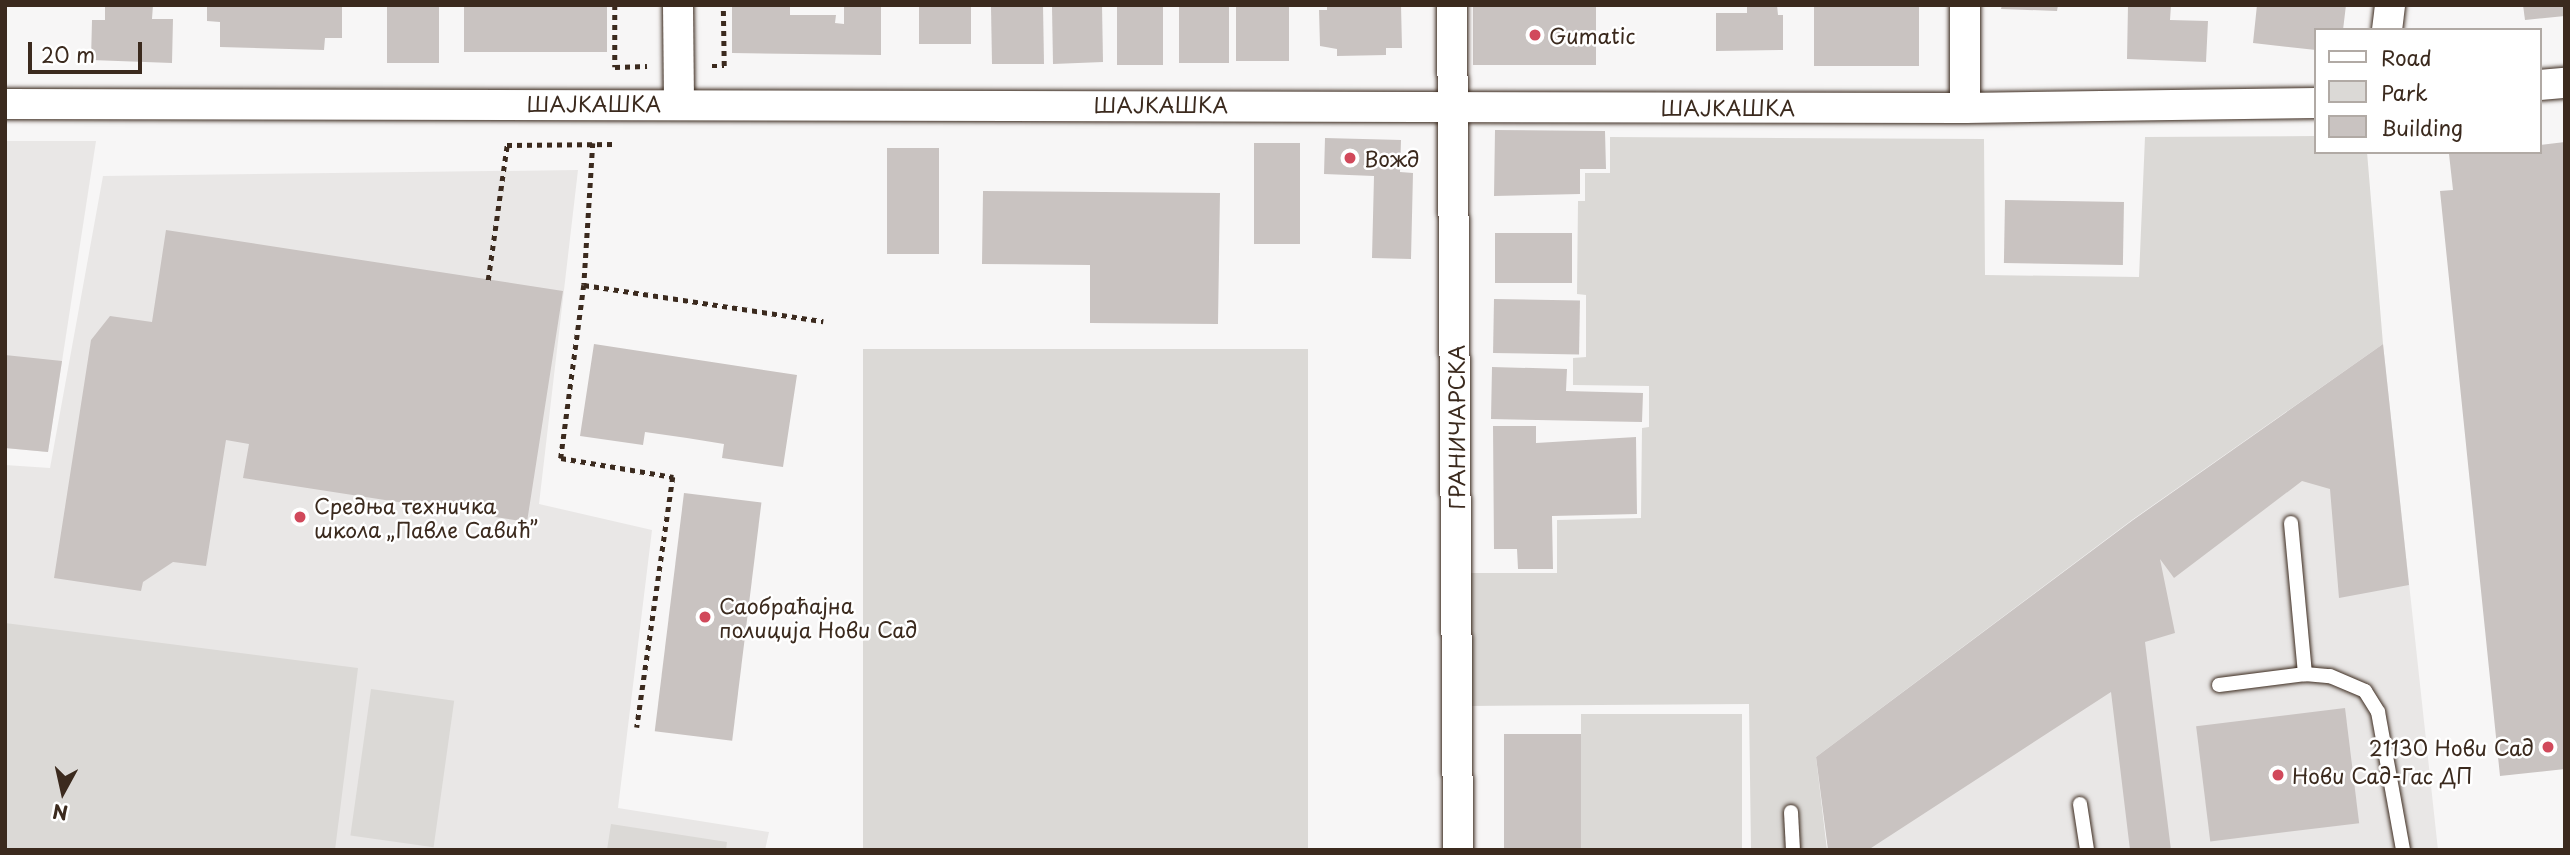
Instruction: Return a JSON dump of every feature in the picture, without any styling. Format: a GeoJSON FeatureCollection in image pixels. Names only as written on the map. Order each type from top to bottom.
{"type":"FeatureCollection","features":[{"type":"Feature","properties":{"kind":"street"},"geometry":{"type":"LineString","coordinates":[[678,5],[679,103]]}},
{"type":"Feature","properties":{"kind":"street","name":"ГРАНИЧАРСКА"},"geometry":{"type":"LineString","coordinates":[[1452,5],[1458,850]]}},
{"type":"Feature","properties":{"kind":"street"},"geometry":{"type":"LineString","coordinates":[[1965,5],[1965,107]]}},
{"type":"Feature","properties":{"kind":"street"},"geometry":{"type":"LineString","coordinates":[[2387,28],[2390,5]]}},
{"type":"Feature","properties":{"kind":"street"},"geometry":{"type":"LineString","coordinates":[[2542,85],[2565,83]]}},
{"type":"Feature","properties":{"kind":"street","name":"ШАЈКАШКА"},"geometry":{"type":"LineString","coordinates":[[5,104],[1965,107],[2314,103]]}},
{"type":"Feature","properties":{"kind":"lane"},"geometry":{"type":"LineString","coordinates":[[2291,523],[2305,674]]}},
{"type":"Feature","properties":{"kind":"lane"},"geometry":{"type":"LineString","coordinates":[[2219,685],[2305,674],[2330,676],[2365,691],[2378,712],[2403,850]]}},
{"type":"Feature","properties":{"kind":"lane"},"geometry":{"type":"LineString","coordinates":[[2080,804],[2087,850]]}},
{"type":"Feature","properties":{"kind":"lane"},"geometry":{"type":"LineString","coordinates":[[1791,811],[1793,850]]}},
{"type":"Feature","properties":{"kind":"path"},"geometry":{"type":"LineString","coordinates":[[615,5],[615,66]]}},
{"type":"Feature","properties":{"kind":"path"},"geometry":{"type":"LineString","coordinates":[[723,5],[724,66]]}},
{"type":"Feature","properties":{"kind":"path"},"geometry":{"type":"LineString","coordinates":[[593,143],[584,285],[561,458],[673,477],[637,726]]}},
{"type":"Feature","properties":{"kind":"path"},"geometry":{"type":"LineString","coordinates":[[488,280],[507,145],[614,144]]}},
{"type":"Feature","properties":{"kind":"path"},"geometry":{"type":"LineString","coordinates":[[584,285],[823,321]]}},
{"type":"Feature","properties":{"kind":"shaded area"},"geometry":{"type":"Polygon","coordinates":[[[5,141],[96,141],[48,452],[5,448],[5,141]]]}},
{"type":"Feature","properties":{"kind":"shaded area","name":"Средња техничка школа „Павле Савић”"},"geometry":{"type":"Polygon","coordinates":[[[578,170],[539,504],[652,530],[618,808],[769,832],[765,850],[5,850],[5,465],[50,468],[103,176],[578,170]]]}},
{"type":"Feature","properties":{"kind":"shaded area"},"geometry":{"type":"Polygon","coordinates":[[[2383,344],[2438,850],[1828,850],[2383,344]]]}},
{"type":"Feature","properties":{"kind":"green space"},"geometry":{"type":"Polygon","coordinates":[[[2314,136],[2314,154],[2367,154],[2383,344],[2132,520],[1816,757],[1827,850],[1751,850],[1749,704],[1466,706],[1463,573],[1557,573],[1557,520],[1641,518],[1642,428],[1649,427],[1649,386],[1573,385],[1573,358],[1586,357],[1586,295],[1577,294],[1578,201],[1585,201],[1585,173],[1610,173],[1610,137],[1984,139],[1985,275],[2139,277],[2145,137],[2314,136]]]}},
{"type":"Feature","properties":{"kind":"green space"},"geometry":{"type":"Polygon","coordinates":[[[863,349],[1308,349],[1308,850],[863,850],[863,349]]]}},
{"type":"Feature","properties":{"kind":"green space"},"geometry":{"type":"Polygon","coordinates":[[[5,623],[358,668],[335,850],[5,850],[5,623]]]}},
{"type":"Feature","properties":{"kind":"green space"},"geometry":{"type":"Polygon","coordinates":[[[371,689],[454,701],[434,847],[350,836],[371,689]]]}},
{"type":"Feature","properties":{"kind":"green space"},"geometry":{"type":"Polygon","coordinates":[[[1581,714],[1742,714],[1742,850],[1581,850],[1581,714]]]}},
{"type":"Feature","properties":{"kind":"green space"},"geometry":{"type":"Polygon","coordinates":[[[611,824],[727,842],[726,850],[607,850],[611,824]]]}},
{"type":"Feature","properties":{"kind":"building"},"geometry":{"type":"Polygon","coordinates":[[[105,5],[153,5],[152,19],[173,19],[172,63],[91,60],[92,20],[105,20],[105,5]]]}},
{"type":"Feature","properties":{"kind":"building"},"geometry":{"type":"Polygon","coordinates":[[[207,5],[342,5],[342,38],[325,38],[324,50],[220,47],[220,22],[207,21],[207,5]]]}},
{"type":"Feature","properties":{"kind":"building"},"geometry":{"type":"Polygon","coordinates":[[[387,5],[439,5],[439,63],[387,63],[387,5]]]}},
{"type":"Feature","properties":{"kind":"building"},"geometry":{"type":"Polygon","coordinates":[[[464,5],[607,5],[607,52],[464,52],[464,5]]]}},
{"type":"Feature","properties":{"kind":"building"},"geometry":{"type":"Polygon","coordinates":[[[732,5],[790,5],[790,15],[836,15],[835,23],[844,24],[844,5],[881,5],[881,55],[732,53],[732,5]]]}},
{"type":"Feature","properties":{"kind":"building"},"geometry":{"type":"Polygon","coordinates":[[[919,5],[971,5],[971,44],[919,44],[919,5]]]}},
{"type":"Feature","properties":{"kind":"building"},"geometry":{"type":"Polygon","coordinates":[[[1043,5],[1044,64],[992,64],[991,7],[1043,5]]]}},
{"type":"Feature","properties":{"kind":"building"},"geometry":{"type":"Polygon","coordinates":[[[1102,5],[1103,62],[1053,64],[1052,7],[1102,5]]]}},
{"type":"Feature","properties":{"kind":"building"},"geometry":{"type":"Polygon","coordinates":[[[1117,5],[1163,5],[1163,65],[1117,65],[1117,5]]]}},
{"type":"Feature","properties":{"kind":"building"},"geometry":{"type":"Polygon","coordinates":[[[1179,5],[1229,5],[1229,63],[1179,63],[1179,5]]]}},
{"type":"Feature","properties":{"kind":"building"},"geometry":{"type":"Polygon","coordinates":[[[1236,5],[1289,5],[1289,61],[1236,61],[1236,5]]]}},
{"type":"Feature","properties":{"kind":"building"},"geometry":{"type":"Polygon","coordinates":[[[1327,5],[1401,5],[1402,48],[1386,48],[1386,55],[1337,56],[1337,49],[1320,46],[1319,10],[1327,10],[1327,5]]]}},
{"type":"Feature","properties":{"kind":"building","name":"Gumatic"},"geometry":{"type":"Polygon","coordinates":[[[1473,5],[1596,5],[1596,65],[1473,65],[1473,5]]]}},
{"type":"Feature","properties":{"kind":"building"},"geometry":{"type":"Polygon","coordinates":[[[1747,5],[1777,5],[1778,15],[1783,15],[1783,50],[1716,51],[1716,13],[1747,13],[1747,5]]]}},
{"type":"Feature","properties":{"kind":"building"},"geometry":{"type":"Polygon","coordinates":[[[1814,5],[1919,5],[1919,66],[1814,66],[1814,5]]]}},
{"type":"Feature","properties":{"kind":"building"},"geometry":{"type":"Polygon","coordinates":[[[2002,5],[2058,5],[2057,11],[2001,9],[2002,5]]]}},
{"type":"Feature","properties":{"kind":"building"},"geometry":{"type":"Polygon","coordinates":[[[2128,5],[2171,5],[2170,20],[2208,21],[2206,62],[2127,59],[2128,5]]]}},
{"type":"Feature","properties":{"kind":"building"},"geometry":{"type":"Polygon","coordinates":[[[2257,5],[2346,5],[2343,28],[2314,28],[2314,50],[2253,43],[2257,5]]]}},
{"type":"Feature","properties":{"kind":"building"},"geometry":{"type":"Polygon","coordinates":[[[2523,5],[2565,5],[2565,16],[2525,20],[2523,5]]]}},
{"type":"Feature","properties":{"kind":"building"},"geometry":{"type":"Polygon","coordinates":[[[1495,130],[1605,131],[1606,169],[1580,169],[1580,194],[1494,196],[1495,130]]]}},
{"type":"Feature","properties":{"kind":"building"},"geometry":{"type":"Polygon","coordinates":[[[1325,138],[1401,140],[1400,172],[1413,173],[1411,259],[1372,258],[1374,176],[1324,174],[1325,138]]]}},
{"type":"Feature","properties":{"kind":"building"},"geometry":{"type":"Polygon","coordinates":[[[2565,142],[2565,769],[2500,776],[2440,191],[2453,190],[2449,154],[2542,154],[2542,145],[2565,142]]]}},
{"type":"Feature","properties":{"kind":"building"},"geometry":{"type":"Polygon","coordinates":[[[1254,143],[1300,143],[1300,244],[1254,244],[1254,143]]]}},
{"type":"Feature","properties":{"kind":"building"},"geometry":{"type":"Polygon","coordinates":[[[887,148],[939,148],[939,254],[887,254],[887,148]]]}},
{"type":"Feature","properties":{"kind":"building"},"geometry":{"type":"Polygon","coordinates":[[[983,191],[1220,193],[1218,324],[1090,323],[1090,265],[982,264],[983,191]]]}},
{"type":"Feature","properties":{"kind":"building"},"geometry":{"type":"Polygon","coordinates":[[[2005,200],[2124,202],[2123,265],[2004,263],[2005,200]]]}},
{"type":"Feature","properties":{"kind":"building"},"geometry":{"type":"Polygon","coordinates":[[[166,230],[563,291],[527,522],[243,478],[249,444],[226,440],[206,566],[173,562],[143,582],[141,591],[54,578],[91,340],[110,316],[152,322],[166,230]]]}},
{"type":"Feature","properties":{"kind":"building"},"geometry":{"type":"Polygon","coordinates":[[[1495,233],[1572,233],[1572,283],[1495,283],[1495,233]]]}},
{"type":"Feature","properties":{"kind":"building"},"geometry":{"type":"Polygon","coordinates":[[[1494,299],[1580,301],[1579,354],[1493,353],[1494,299]]]}},
{"type":"Feature","properties":{"kind":"building"},"geometry":{"type":"Polygon","coordinates":[[[594,344],[797,375],[783,467],[722,458],[724,444],[687,438],[645,432],[643,445],[580,436],[594,344]]]}},
{"type":"Feature","properties":{"kind":"building"},"geometry":{"type":"Polygon","coordinates":[[[2383,344],[2409,585],[2339,598],[2330,489],[2302,481],[2174,578],[2160,559],[2175,633],[2145,642],[2171,850],[2130,850],[2111,692],[1868,850],[1828,850],[1816,757],[2133,520],[2383,344]]]}},
{"type":"Feature","properties":{"kind":"building"},"geometry":{"type":"Polygon","coordinates":[[[5,355],[62,361],[48,452],[5,448],[5,355]]]}},
{"type":"Feature","properties":{"kind":"building"},"geometry":{"type":"Polygon","coordinates":[[[1492,367],[1567,369],[1566,391],[1643,393],[1642,422],[1491,419],[1492,367]]]}},
{"type":"Feature","properties":{"kind":"building"},"geometry":{"type":"Polygon","coordinates":[[[1493,426],[1536,426],[1536,443],[1636,437],[1637,514],[1552,516],[1553,569],[1518,569],[1517,549],[1494,549],[1493,426]]]}},
{"type":"Feature","properties":{"kind":"building","name":"Саобраћајна полиција Нови Сад"},"geometry":{"type":"Polygon","coordinates":[[[684,493],[761,503],[732,741],[655,731],[684,493]]]}},
{"type":"Feature","properties":{"kind":"building","name":"Нови Сад-Гас ДП"},"geometry":{"type":"Polygon","coordinates":[[[2345,708],[2359,823],[2210,841],[2196,726],[2345,708]]]}},
{"type":"Feature","properties":{"kind":"building"},"geometry":{"type":"Polygon","coordinates":[[[1504,734],[1581,734],[1581,850],[1504,850],[1504,734]]]}},
{"type":"Feature","properties":{"kind":"place","name":"Gumatic"},"geometry":{"type":"Point","coordinates":[1535,35]}},
{"type":"Feature","properties":{"kind":"place","name":"Вожд"},"geometry":{"type":"Point","coordinates":[1350,158]}},
{"type":"Feature","properties":{"kind":"place","name":"Средња техничка школа „Павле Савић”"},"geometry":{"type":"Point","coordinates":[300,517]}},
{"type":"Feature","properties":{"kind":"place","name":"Саобраћајна полиција Нови Сад"},"geometry":{"type":"Point","coordinates":[705,617]}},
{"type":"Feature","properties":{"kind":"place","name":"21130 Нови Сад"},"geometry":{"type":"Point","coordinates":[2548,747]}},
{"type":"Feature","properties":{"kind":"place","name":"Нови Сад-Гас ДП"},"geometry":{"type":"Point","coordinates":[2278,775]}}]}
